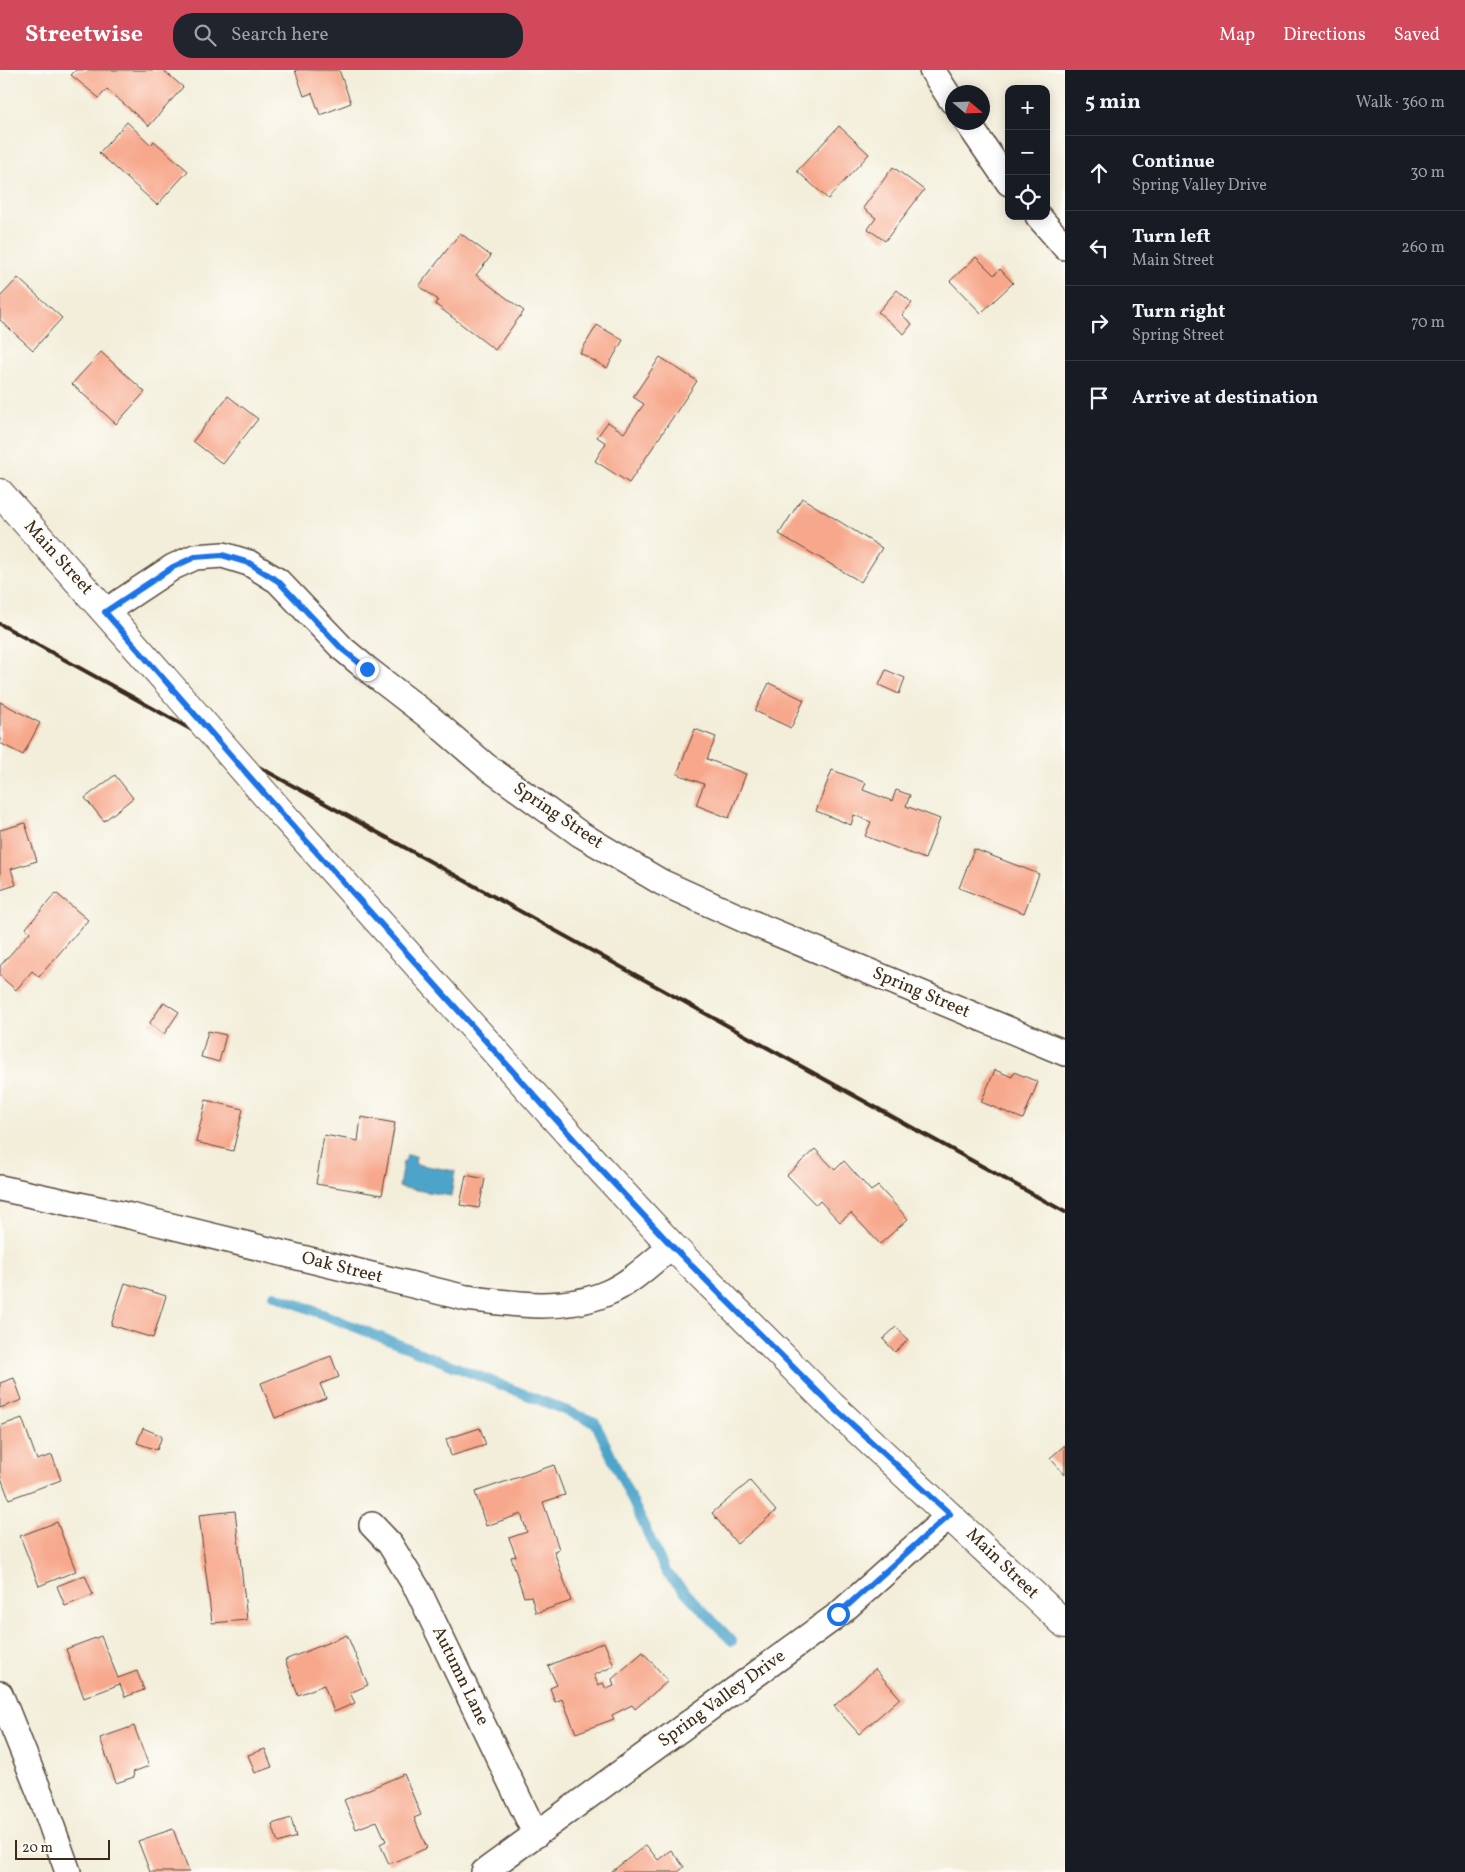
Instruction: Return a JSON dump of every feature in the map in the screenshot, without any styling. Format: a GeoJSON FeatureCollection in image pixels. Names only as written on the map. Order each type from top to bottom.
{"type":"FeatureCollection","features":[{"type":"Feature","properties":{"kind":"main road","name":"Main Street"},"geometry":{"type":"LineString","coordinates":[[0,494],[284,816],[597,1166],[672,1246],[824,1398],[950,1514],[1065,1624]]}},
{"type":"Feature","properties":{"kind":"street"},"geometry":{"type":"LineString","coordinates":[[932,70],[945,90]]}},
{"type":"Feature","properties":{"kind":"street"},"geometry":{"type":"LineString","coordinates":[[973,130],[1005,177]]}},
{"type":"Feature","properties":{"kind":"street"},"geometry":{"type":"LineString","coordinates":[[1041,220],[1065,248]]}},
{"type":"Feature","properties":{"kind":"street","name":"Spring Street"},"geometry":{"type":"LineString","coordinates":[[105,612],[173,567],[195,557],[222,555],[249,563],[278,581],[342,649],[428,716],[486,766],[580,834],[661,882],[736,917],[1065,1053]]}},
{"type":"Feature","properties":{"kind":"street","name":"Oak Street"},"geometry":{"type":"LineString","coordinates":[[0,1188],[130,1216],[466,1298],[514,1305],[555,1304],[588,1300],[609,1293],[638,1274],[672,1246]]}},
{"type":"Feature","properties":{"kind":"street","name":"Spring Valley Drive"},"geometry":{"type":"LineString","coordinates":[[484,1872],[838,1614],[950,1514]]}},
{"type":"Feature","properties":{"kind":"street","name":"Autumn Lane"},"geometry":{"type":"LineString","coordinates":[[372,1525],[390,1544],[418,1590],[536,1835]]}},
{"type":"Feature","properties":{"kind":"street"},"geometry":{"type":"LineString","coordinates":[[0,1694],[41,1796],[68,1872]]}},
{"type":"Feature","properties":{"kind":"water"},"geometry":{"type":"Polygon","coordinates":[[[407,1155],[416,1156],[415,1164],[455,1171],[451,1196],[399,1187],[403,1162],[405,1162],[407,1155]]]}},
{"type":"Feature","properties":{"kind":"building"},"geometry":{"type":"Polygon","coordinates":[[[76,70],[163,70],[183,87],[149,126],[107,89],[99,98],[71,75],[76,70]]]}},
{"type":"Feature","properties":{"kind":"building"},"geometry":{"type":"Polygon","coordinates":[[[295,70],[339,70],[351,103],[320,115],[312,93],[304,96],[295,70]]]}},
{"type":"Feature","properties":{"kind":"building"},"geometry":{"type":"Polygon","coordinates":[[[127,122],[151,145],[154,141],[188,171],[157,205],[99,153],[127,122]]]}},
{"type":"Feature","properties":{"kind":"building"},"geometry":{"type":"Polygon","coordinates":[[[839,126],[869,154],[828,199],[797,171],[839,126]]]}},
{"type":"Feature","properties":{"kind":"building"},"geometry":{"type":"Polygon","coordinates":[[[893,167],[924,190],[885,241],[868,229],[876,218],[863,208],[893,167]]]}},
{"type":"Feature","properties":{"kind":"building"},"geometry":{"type":"Polygon","coordinates":[[[460,233],[491,256],[476,275],[524,311],[495,350],[435,304],[438,300],[419,286],[460,233]]]}},
{"type":"Feature","properties":{"kind":"building"},"geometry":{"type":"Polygon","coordinates":[[[976,257],[994,275],[1000,269],[1013,283],[981,313],[950,281],[976,257]]]}},
{"type":"Feature","properties":{"kind":"building"},"geometry":{"type":"Polygon","coordinates":[[[18,278],[62,318],[33,350],[0,320],[0,297],[18,278]]]}},
{"type":"Feature","properties":{"kind":"building"},"geometry":{"type":"Polygon","coordinates":[[[897,290],[912,303],[902,315],[912,324],[904,334],[878,312],[897,290]]]}},
{"type":"Feature","properties":{"kind":"building"},"geometry":{"type":"Polygon","coordinates":[[[597,325],[623,340],[607,368],[580,353],[597,325]]]}},
{"type":"Feature","properties":{"kind":"building"},"geometry":{"type":"Polygon","coordinates":[[[101,352],[145,392],[116,424],[72,384],[101,352]]]}},
{"type":"Feature","properties":{"kind":"building"},"geometry":{"type":"Polygon","coordinates":[[[660,357],[697,381],[629,483],[595,461],[606,443],[597,437],[608,422],[624,433],[644,404],[633,397],[660,357]]]}},
{"type":"Feature","properties":{"kind":"building"},"geometry":{"type":"Polygon","coordinates":[[[228,396],[258,419],[223,464],[193,441],[228,396]]]}},
{"type":"Feature","properties":{"kind":"building"},"geometry":{"type":"Polygon","coordinates":[[[802,498],[882,548],[861,582],[779,534],[802,498]]]}},
{"type":"Feature","properties":{"kind":"building"},"geometry":{"type":"Polygon","coordinates":[[[886,670],[905,678],[899,694],[879,685],[886,670]]]}},
{"type":"Feature","properties":{"kind":"building"},"geometry":{"type":"Polygon","coordinates":[[[769,683],[804,700],[791,728],[755,711],[769,683]]]}},
{"type":"Feature","properties":{"kind":"building"},"geometry":{"type":"Polygon","coordinates":[[[0,702],[40,723],[23,755],[0,743],[0,702]]]}},
{"type":"Feature","properties":{"kind":"building"},"geometry":{"type":"Polygon","coordinates":[[[695,729],[716,737],[707,759],[746,774],[729,818],[696,805],[704,784],[677,774],[695,729]]]}},
{"type":"Feature","properties":{"kind":"building"},"geometry":{"type":"Polygon","coordinates":[[[832,770],[866,783],[863,790],[892,801],[896,790],[910,795],[906,806],[940,819],[925,859],[865,836],[871,822],[854,815],[851,825],[816,811],[832,770]]]}},
{"type":"Feature","properties":{"kind":"building"},"geometry":{"type":"Polygon","coordinates":[[[115,775],[133,798],[104,821],[85,798],[115,775]]]}},
{"type":"Feature","properties":{"kind":"building"},"geometry":{"type":"Polygon","coordinates":[[[25,823],[37,861],[11,869],[16,885],[0,890],[0,830],[25,823]]]}},
{"type":"Feature","properties":{"kind":"building"},"geometry":{"type":"Polygon","coordinates":[[[974,849],[1039,874],[1024,913],[959,888],[974,849]]]}},
{"type":"Feature","properties":{"kind":"building"},"geometry":{"type":"Polygon","coordinates":[[[56,893],[88,920],[39,977],[32,971],[16,990],[0,976],[0,966],[30,932],[26,928],[56,893]]]}},
{"type":"Feature","properties":{"kind":"building"},"geometry":{"type":"Polygon","coordinates":[[[164,1002],[179,1012],[164,1034],[149,1024],[164,1002]]]}},
{"type":"Feature","properties":{"kind":"building"},"geometry":{"type":"Polygon","coordinates":[[[208,1031],[226,1035],[219,1062],[201,1057],[208,1031]]]}},
{"type":"Feature","properties":{"kind":"building"},"geometry":{"type":"Polygon","coordinates":[[[995,1070],[1012,1077],[1014,1072],[1038,1082],[1023,1119],[981,1102],[995,1070]]]}},
{"type":"Feature","properties":{"kind":"building"},"geometry":{"type":"Polygon","coordinates":[[[206,1100],[243,1109],[233,1151],[196,1142],[206,1100]]]}},
{"type":"Feature","properties":{"kind":"building"},"geometry":{"type":"Polygon","coordinates":[[[361,1117],[395,1123],[382,1195],[316,1184],[324,1135],[358,1141],[361,1117]]]}},
{"type":"Feature","properties":{"kind":"building"},"geometry":{"type":"Polygon","coordinates":[[[815,1149],[835,1170],[844,1161],[871,1191],[878,1186],[908,1219],[880,1244],[851,1213],[840,1222],[820,1201],[816,1205],[787,1175],[815,1149]]]}},
{"type":"Feature","properties":{"kind":"building"},"geometry":{"type":"Polygon","coordinates":[[[466,1175],[485,1179],[479,1208],[460,1205],[466,1175]]]}},
{"type":"Feature","properties":{"kind":"building"},"geometry":{"type":"Polygon","coordinates":[[[125,1283],[166,1296],[153,1338],[111,1325],[125,1283]]]}},
{"type":"Feature","properties":{"kind":"building"},"geometry":{"type":"Polygon","coordinates":[[[896,1327],[908,1340],[895,1352],[883,1339],[896,1327]]]}},
{"type":"Feature","properties":{"kind":"building"},"geometry":{"type":"Polygon","coordinates":[[[331,1356],[339,1377],[320,1384],[326,1398],[275,1418],[261,1383],[331,1356]]]}},
{"type":"Feature","properties":{"kind":"building"},"geometry":{"type":"Polygon","coordinates":[[[14,1378],[22,1400],[0,1408],[0,1383],[14,1378]]]}},
{"type":"Feature","properties":{"kind":"building"},"geometry":{"type":"Polygon","coordinates":[[[22,1418],[37,1460],[52,1455],[61,1480],[9,1499],[0,1475],[0,1426],[22,1418]]]}},
{"type":"Feature","properties":{"kind":"building"},"geometry":{"type":"Polygon","coordinates":[[[143,1428],[162,1436],[157,1450],[137,1443],[143,1428]]]}},
{"type":"Feature","properties":{"kind":"building"},"geometry":{"type":"Polygon","coordinates":[[[480,1428],[486,1445],[451,1456],[446,1439],[480,1428]]]}},
{"type":"Feature","properties":{"kind":"building"},"geometry":{"type":"Polygon","coordinates":[[[1065,1445],[1065,1475],[1050,1458],[1065,1445]]]}},
{"type":"Feature","properties":{"kind":"building"},"geometry":{"type":"Polygon","coordinates":[[[554,1465],[565,1495],[543,1502],[559,1549],[554,1551],[571,1601],[536,1613],[531,1596],[524,1597],[511,1557],[516,1556],[509,1538],[527,1532],[521,1514],[486,1526],[475,1492],[554,1465]]]}},
{"type":"Feature","properties":{"kind":"building"},"geometry":{"type":"Polygon","coordinates":[[[750,1481],[776,1511],[737,1544],[712,1513],[750,1481]]]}},
{"type":"Feature","properties":{"kind":"building"},"geometry":{"type":"Polygon","coordinates":[[[235,1511],[247,1620],[212,1623],[199,1515],[235,1511]]]}},
{"type":"Feature","properties":{"kind":"building"},"geometry":{"type":"Polygon","coordinates":[[[57,1522],[76,1571],[39,1586],[20,1536],[57,1522]]]}},
{"type":"Feature","properties":{"kind":"building"},"geometry":{"type":"Polygon","coordinates":[[[85,1575],[93,1595],[65,1606],[57,1586],[85,1575]]]}},
{"type":"Feature","properties":{"kind":"building"},"geometry":{"type":"Polygon","coordinates":[[[347,1635],[368,1685],[350,1693],[355,1703],[334,1712],[324,1685],[298,1695],[285,1660],[347,1635]]]}},
{"type":"Feature","properties":{"kind":"building"},"geometry":{"type":"Polygon","coordinates":[[[101,1636],[118,1678],[137,1671],[144,1690],[125,1697],[120,1684],[84,1698],[66,1649],[101,1636]]]}},
{"type":"Feature","properties":{"kind":"building"},"geometry":{"type":"Polygon","coordinates":[[[604,1642],[614,1666],[594,1675],[598,1685],[603,1683],[606,1689],[614,1686],[612,1679],[643,1652],[668,1681],[635,1709],[632,1705],[612,1715],[614,1719],[576,1733],[562,1699],[555,1702],[550,1688],[557,1685],[548,1666],[604,1642]]]}},
{"type":"Feature","properties":{"kind":"building"},"geometry":{"type":"Polygon","coordinates":[[[875,1669],[900,1698],[859,1734],[834,1706],[875,1669]]]}},
{"type":"Feature","properties":{"kind":"building"},"geometry":{"type":"Polygon","coordinates":[[[134,1726],[149,1766],[133,1772],[134,1777],[116,1783],[100,1738],[134,1726]]]}},
{"type":"Feature","properties":{"kind":"building"},"geometry":{"type":"Polygon","coordinates":[[[265,1749],[272,1767],[255,1773],[248,1755],[265,1749]]]}},
{"type":"Feature","properties":{"kind":"building"},"geometry":{"type":"Polygon","coordinates":[[[404,1774],[421,1815],[414,1818],[427,1848],[389,1864],[380,1844],[386,1841],[377,1821],[356,1829],[344,1800],[404,1774]]]}},
{"type":"Feature","properties":{"kind":"building"},"geometry":{"type":"Polygon","coordinates":[[[291,1818],[296,1837],[278,1843],[272,1824],[291,1818]]]}},
{"type":"Feature","properties":{"kind":"building"},"geometry":{"type":"Polygon","coordinates":[[[173,1829],[189,1872],[150,1872],[138,1841],[173,1829]]]}},
{"type":"Feature","properties":{"kind":"building"},"geometry":{"type":"Polygon","coordinates":[[[646,1845],[658,1860],[671,1850],[684,1867],[678,1872],[611,1872],[646,1845]]]}},
{"type":"Feature","properties":{"kind":"waterway"},"geometry":{"type":"LineString","coordinates":[[274,1295],[595,1422],[666,1572],[732,1641]]}},
{"type":"Feature","properties":{"kind":"railway"},"geometry":{"type":"LineString","coordinates":[[0,624],[1065,1212]]}},
{"type":"Feature","properties":{"kind":"route"},"geometry":{"type":"LineString","coordinates":[[367,669],[342,649],[278,581],[249,563],[222,555],[195,557],[173,567],[105,612],[284,816],[604,1173],[672,1246],[831,1405],[950,1514],[838,1614]]}}]}
